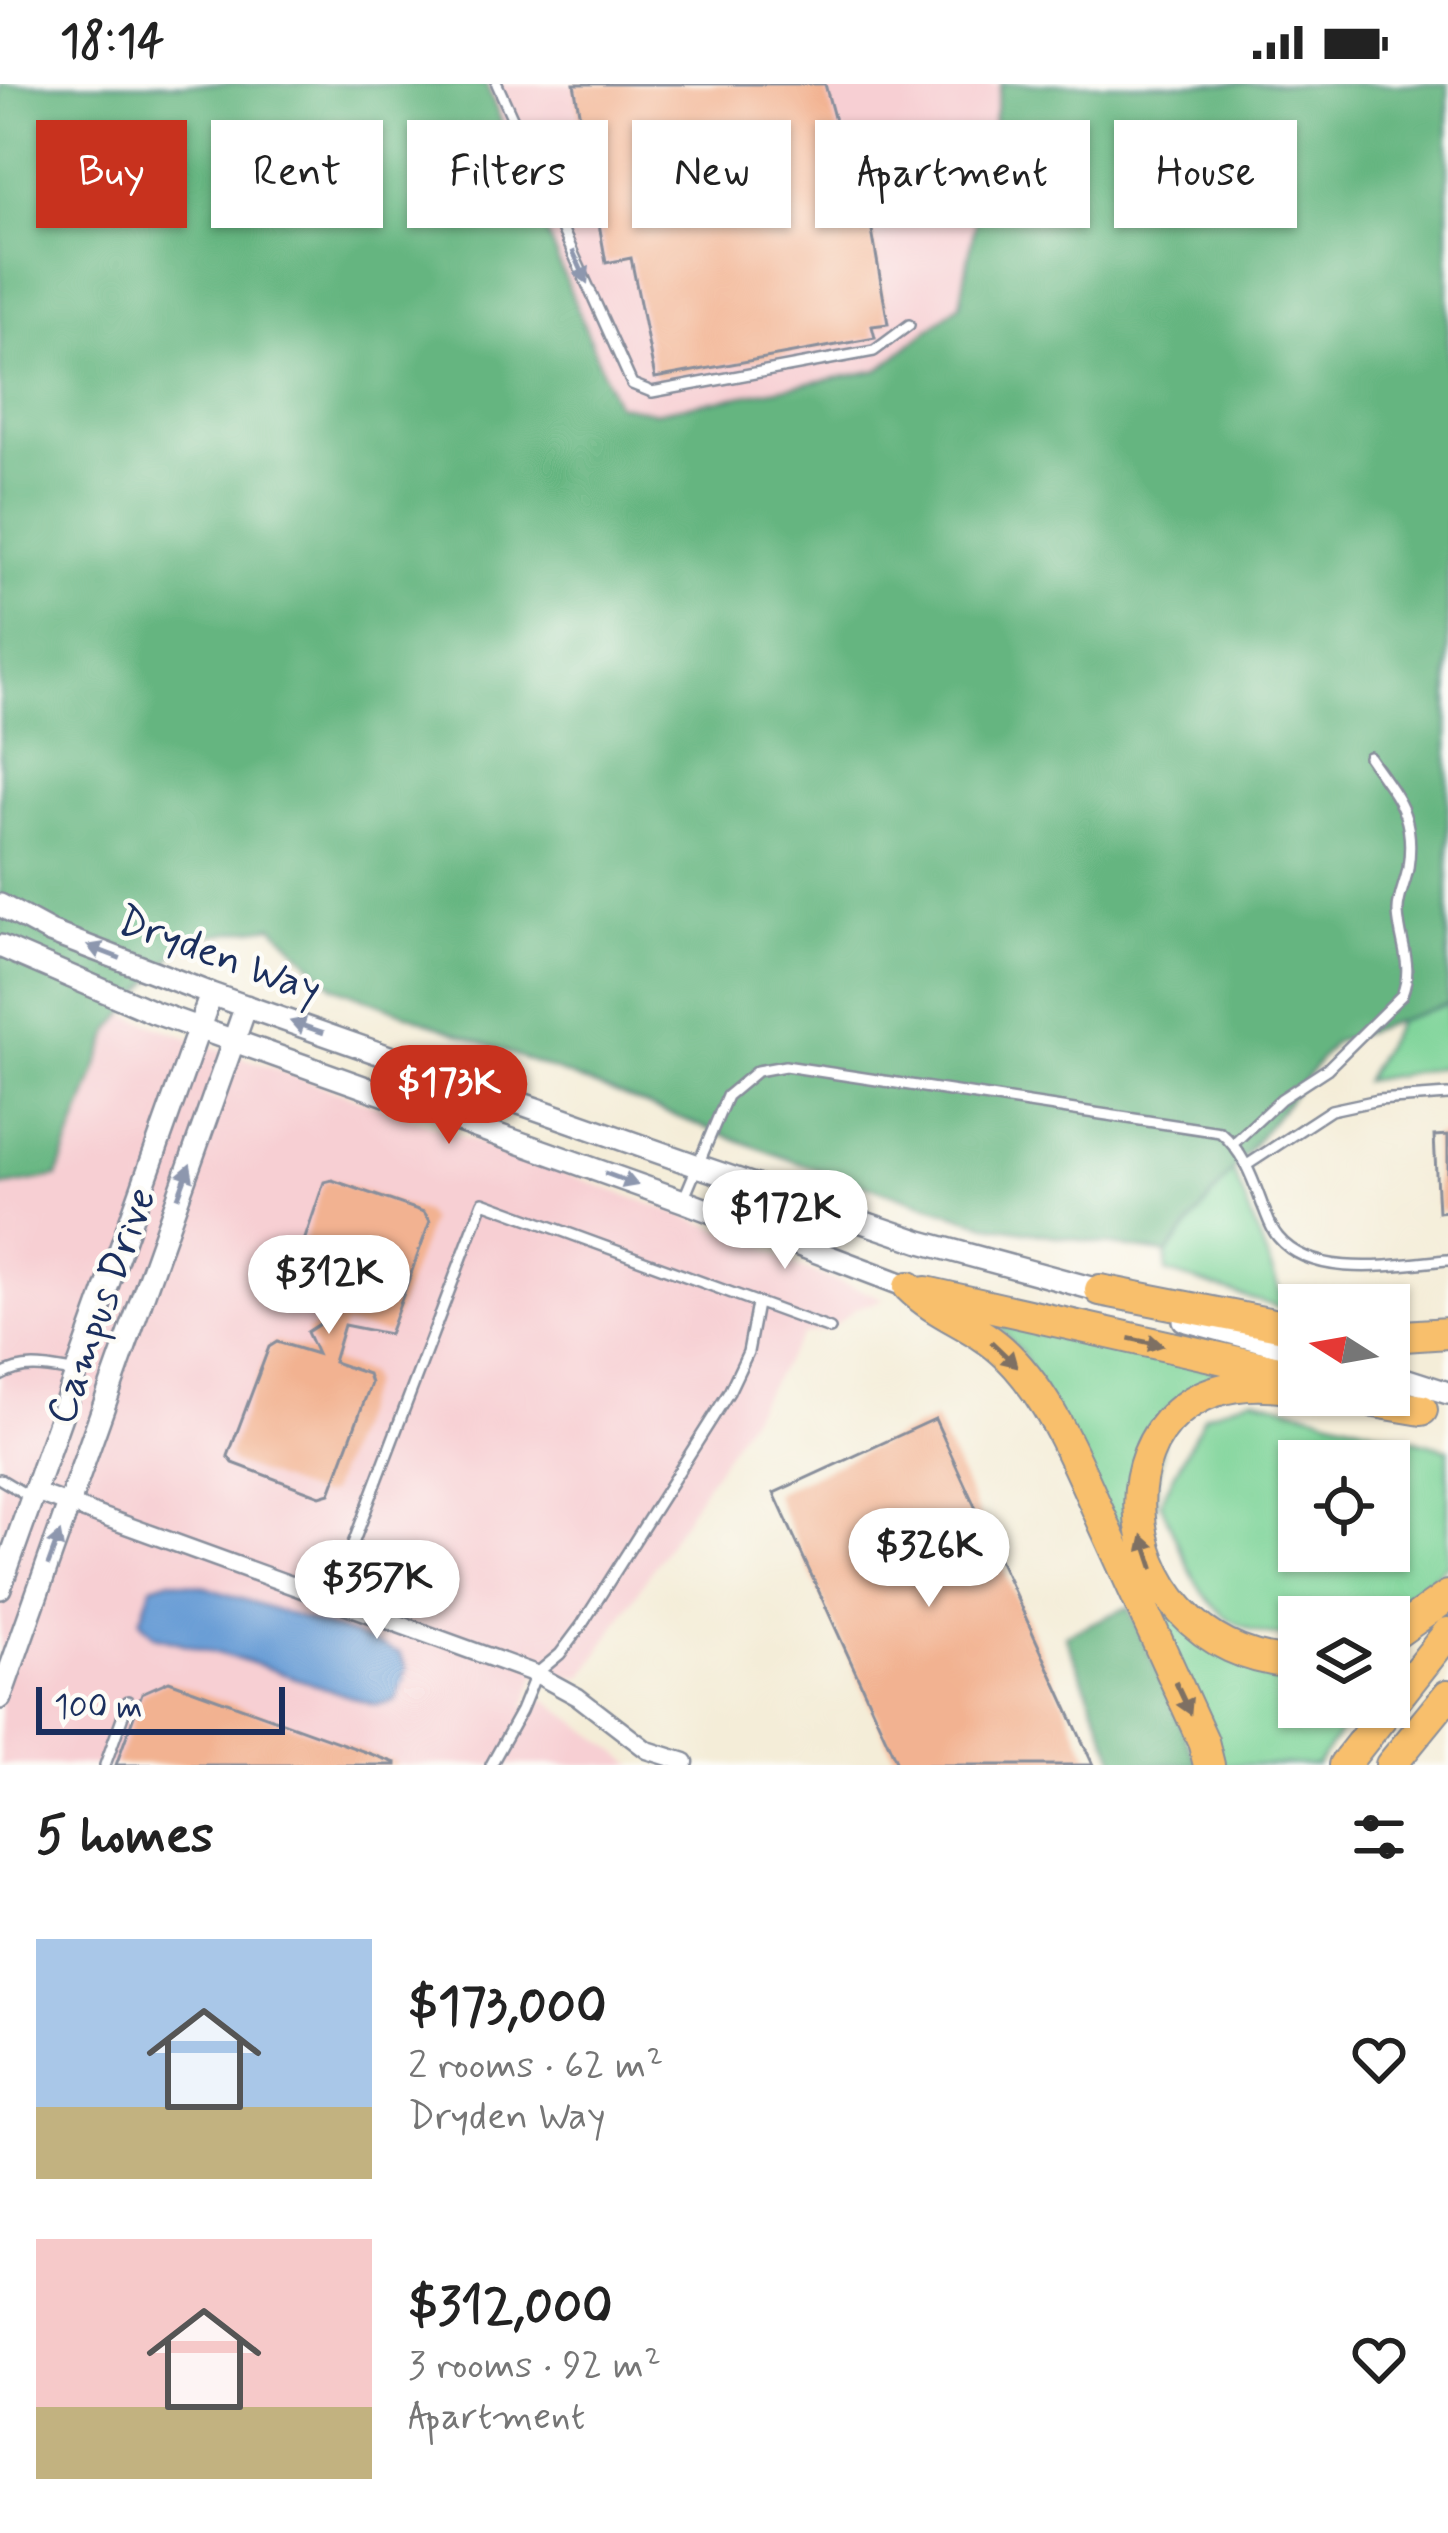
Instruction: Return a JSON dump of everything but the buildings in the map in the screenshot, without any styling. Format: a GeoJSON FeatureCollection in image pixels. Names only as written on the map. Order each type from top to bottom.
{"type":"FeatureCollection","features":[{"type":"Feature","properties":{"kind":"highway"},"geometry":{"type":"LineString","coordinates":[[909,1287],[1278,1371]]}},
{"type":"Feature","properties":{"kind":"highway"},"geometry":{"type":"LineString","coordinates":[[909,1287],[926,1305],[985,1336],[1007,1354],[1057,1426],[1209,1765]]}},
{"type":"Feature","properties":{"kind":"highway"},"geometry":{"type":"LineString","coordinates":[[1100,1290],[1278,1324]]}},
{"type":"Feature","properties":{"kind":"highway"},"geometry":{"type":"LineString","coordinates":[[1410,1336],[1448,1333]]}},
{"type":"Feature","properties":{"kind":"highway"},"geometry":{"type":"LineString","coordinates":[[1278,1387],[1245,1383],[1223,1388],[1174,1416],[1154,1443],[1139,1486],[1139,1510],[1151,1566],[1191,1621],[1244,1653],[1278,1659]]}},
{"type":"Feature","properties":{"kind":"highway"},"geometry":{"type":"LineString","coordinates":[[1410,1402],[1440,1407]]}},
{"type":"Feature","properties":{"kind":"highway"},"geometry":{"type":"LineString","coordinates":[[1410,1404],[1440,1407]]}},
{"type":"Feature","properties":{"kind":"highway"},"geometry":{"type":"LineString","coordinates":[[1410,1623],[1448,1596]]}},
{"type":"Feature","properties":{"kind":"highway"},"geometry":{"type":"LineString","coordinates":[[1344,1765],[1448,1633]]}},
{"type":"Feature","properties":{"kind":"highway"},"geometry":{"type":"LineString","coordinates":[[1391,1765],[1448,1695]]}},
{"type":"Feature","properties":{"kind":"street","name":"Dryden Way"},"geometry":{"type":"LineString","coordinates":[[0,905],[50,932],[211,994],[695,1165],[959,1254],[1100,1290],[1170,1316],[1278,1345]]}},
{"type":"Feature","properties":{"kind":"street","name":"Dryden Way"},"geometry":{"type":"LineString","coordinates":[[0,946],[200,1028],[909,1287]]}},
{"type":"Feature","properties":{"kind":"street","name":"Campus Drive"},"geometry":{"type":"LineString","coordinates":[[0,1588],[211,994]]}},
{"type":"Feature","properties":{"kind":"street","name":"Campus Drive"},"geometry":{"type":"LineString","coordinates":[[0,1698],[246,1006]]}},
{"type":"Feature","properties":{"kind":"street"},"geometry":{"type":"LineString","coordinates":[[1410,1388],[1440,1407]]}},
{"type":"Feature","properties":{"kind":"street"},"geometry":{"type":"LineString","coordinates":[[34,1495],[536,1674],[578,1696],[647,1750],[686,1764]]}},
{"type":"Feature","properties":{"kind":"lane"},"geometry":{"type":"LineString","coordinates":[[497,84],[632,384],[652,392],[874,351],[909,325]]}},
{"type":"Feature","properties":{"kind":"lane"},"geometry":{"type":"LineString","coordinates":[[1234,1144],[1281,1099],[1327,1069],[1402,995],[1408,980],[1410,963],[1397,911],[1412,827],[1370,757]]}},
{"type":"Feature","properties":{"kind":"lane"},"geometry":{"type":"LineString","coordinates":[[683,1201],[727,1096],[757,1071],[785,1066],[1220,1132],[1247,1165],[1273,1229],[1297,1254],[1352,1268],[1448,1259]]}},
{"type":"Feature","properties":{"kind":"lane"},"geometry":{"type":"LineString","coordinates":[[1247,1165],[1331,1110],[1448,1094]]}},
{"type":"Feature","properties":{"kind":"lane"},"geometry":{"type":"LineString","coordinates":[[332,1599],[483,1202],[830,1329]]}},
{"type":"Feature","properties":{"kind":"lane"},"geometry":{"type":"LineString","coordinates":[[491,1765],[536,1674],[560,1654],[581,1625],[729,1391],[748,1352],[757,1304]]}},
{"type":"Feature","properties":{"kind":"lane"},"geometry":{"type":"LineString","coordinates":[[0,1376],[34,1365],[77,1373]]}},
{"type":"Feature","properties":{"kind":"lane"},"geometry":{"type":"LineString","coordinates":[[0,1479],[34,1495]]}},
{"type":"Feature","properties":{"kind":"lane"},"geometry":{"type":"LineString","coordinates":[[105,1765],[128,1701]]}},
{"type":"Feature","properties":{"kind":"shaded area"},"geometry":{"type":"Polygon","coordinates":[[[486,84],[1001,84],[994,120],[815,120],[815,228],[974,228],[960,304],[879,370],[654,412],[616,405],[544,228],[608,228],[608,120],[501,120],[486,84]]]}},
{"type":"Feature","properties":{"kind":"shaded area"},"geometry":{"type":"Polygon","coordinates":[[[0,963],[40,984],[759,1243],[796,1266],[885,1299],[856,1308],[830,1329],[802,1335],[583,1677],[536,1674],[524,1709],[544,1698],[635,1765],[0,1765],[0,963]]]}},
{"type":"Feature","properties":{"kind":"green space"},"geometry":{"type":"Polygon","coordinates":[[[0,84],[486,84],[501,120],[407,120],[407,228],[544,228],[616,404],[654,412],[879,370],[960,304],[974,228],[1090,228],[1090,120],[994,120],[1001,84],[1448,84],[1448,1004],[1334,1042],[1167,1254],[987,1225],[793,1161],[333,986],[273,926],[187,939],[111,1030],[57,1177],[0,1187],[0,84]]]}},
{"type":"Feature","properties":{"kind":"green space"},"geometry":{"type":"Polygon","coordinates":[[[1448,1004],[1448,1066],[1364,1081],[1399,1020],[1448,1004]]]}},
{"type":"Feature","properties":{"kind":"green space"},"geometry":{"type":"Polygon","coordinates":[[[1233,1170],[1278,1287],[1278,1307],[1166,1272],[1167,1254],[1233,1170]]]}},
{"type":"Feature","properties":{"kind":"green space"},"geometry":{"type":"Polygon","coordinates":[[[996,1324],[1232,1373],[1167,1410],[1145,1577],[1278,1659],[1278,1728],[1343,1728],[1316,1765],[1218,1765],[1022,1353],[996,1324]]]}},
{"type":"Feature","properties":{"kind":"green space"},"geometry":{"type":"Polygon","coordinates":[[[1252,1397],[1278,1404],[1278,1416],[1324,1416],[1448,1449],[1448,1564],[1410,1597],[1278,1596],[1278,1635],[1267,1634],[1222,1614],[1206,1597],[1160,1502],[1205,1415],[1252,1397]]]}},
{"type":"Feature","properties":{"kind":"green space"},"geometry":{"type":"Polygon","coordinates":[[[1129,1607],[1198,1765],[1118,1765],[1065,1635],[1129,1607]]]}},
{"type":"Feature","properties":{"kind":"water"},"geometry":{"type":"Polygon","coordinates":[[[171,1580],[202,1586],[400,1654],[407,1668],[395,1701],[375,1705],[155,1636],[140,1621],[152,1586],[171,1580]]]}}]}
